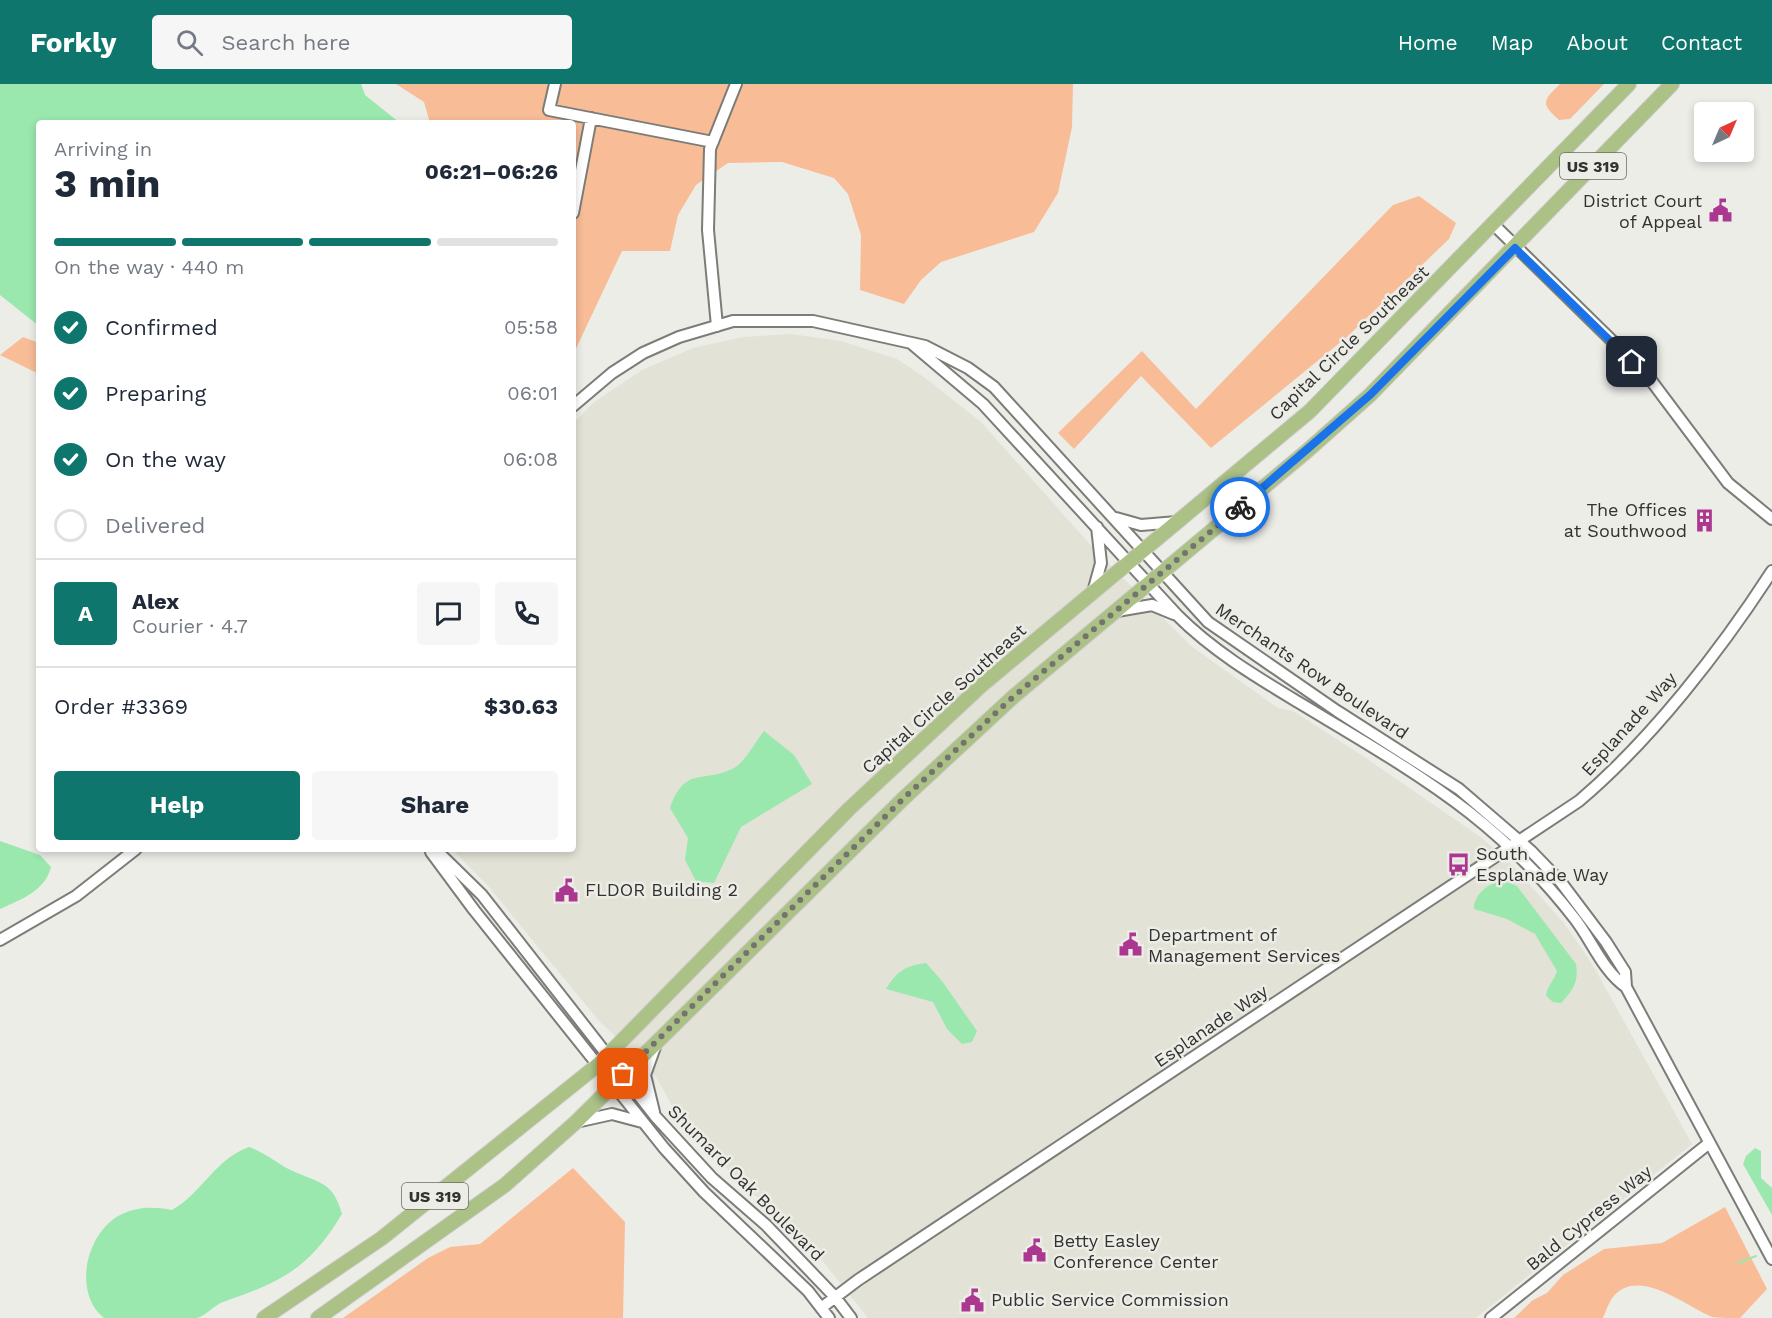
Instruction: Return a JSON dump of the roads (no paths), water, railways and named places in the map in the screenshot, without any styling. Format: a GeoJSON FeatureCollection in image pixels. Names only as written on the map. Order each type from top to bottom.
{"type":"FeatureCollection","features":[{"type":"Feature","properties":{"kind":"main road","name":"Capital Circle Southeast"},"geometry":{"type":"LineString","coordinates":[[264,1318],[382,1238],[604,1060],[857,801],[982,685],[1310,411],[1629,84]]}},
{"type":"Feature","properties":{"kind":"main road","name":"US 319"},"geometry":{"type":"LineString","coordinates":[[318,1318],[505,1185],[576,1122],[904,798],[1013,697],[1370,395],[1672,84]]}},
{"type":"Feature","properties":{"kind":"street"},"geometry":{"type":"LineString","coordinates":[[555,84],[549,110],[713,142]]}},
{"type":"Feature","properties":{"kind":"street"},"geometry":{"type":"LineString","coordinates":[[717,326],[708,230],[710,149],[736,84]]}},
{"type":"Feature","properties":{"kind":"street"},"geometry":{"type":"LineString","coordinates":[[576,197],[591,118]]}},
{"type":"Feature","properties":{"kind":"street"},"geometry":{"type":"LineString","coordinates":[[1492,224],[1647,375],[1728,483],[1772,519]]}},
{"type":"Feature","properties":{"kind":"street","name":"Merchants Row Boulevard"},"geometry":{"type":"LineString","coordinates":[[576,403],[612,373],[644,353],[678,337],[733,321],[813,321],[912,344],[943,354],[994,387],[1208,622],[1300,686],[1459,789],[1520,840],[1554,874],[1587,914],[1625,972],[1626,987],[1708,1144],[1772,1259]]}},
{"type":"Feature","properties":{"kind":"street","name":"Merchants Row Boulevard"},"geometry":{"type":"LineString","coordinates":[[912,344],[983,405],[1177,615],[1208,644],[1431,786],[1470,813],[1509,847],[1575,919],[1614,979],[1626,987]]}},
{"type":"Feature","properties":{"kind":"street"},"geometry":{"type":"LineString","coordinates":[[1115,518],[1141,525],[1177,522]]}},
{"type":"Feature","properties":{"kind":"street"},"geometry":{"type":"LineString","coordinates":[[1093,592],[1101,563],[1097,526]]}},
{"type":"Feature","properties":{"kind":"street","name":"Esplanade Way"},"geometry":{"type":"LineString","coordinates":[[821,1308],[1579,801],[1619,764],[1662,717],[1722,641],[1772,571]]}},
{"type":"Feature","properties":{"kind":"street"},"geometry":{"type":"LineString","coordinates":[[1117,611],[1152,604],[1177,615]]}},
{"type":"Feature","properties":{"kind":"street"},"geometry":{"type":"LineString","coordinates":[[1292,699],[1300,686]]}},
{"type":"Feature","properties":{"kind":"street"},"geometry":{"type":"LineString","coordinates":[[0,940],[76,896],[132,852]]}},
{"type":"Feature","properties":{"kind":"street","name":"Shumard Oak Boulevard"},"geometry":{"type":"LineString","coordinates":[[431,852],[474,910],[604,1060]]}},
{"type":"Feature","properties":{"kind":"street","name":"Shumard Oak Boulevard"},"geometry":{"type":"LineString","coordinates":[[438,852],[482,895],[618,1079],[642,1122],[704,1192],[800,1283],[829,1318]]}},
{"type":"Feature","properties":{"kind":"street"},"geometry":{"type":"LineString","coordinates":[[655,1116],[645,1075],[658,1042]]}},
{"type":"Feature","properties":{"kind":"street","name":"Shumard Oak Boulevard"},"geometry":{"type":"LineString","coordinates":[[618,1079],[712,1178],[766,1225],[835,1297],[851,1318]]}},
{"type":"Feature","properties":{"kind":"street"},"geometry":{"type":"LineString","coordinates":[[576,1122],[612,1114],[642,1122]]}},
{"type":"Feature","properties":{"kind":"street","name":"Bald Cypress Way"},"geometry":{"type":"LineString","coordinates":[[1491,1318],[1708,1144]]}},
{"type":"Feature","properties":{"kind":"street"},"geometry":{"type":"LineString","coordinates":[[754,1240],[766,1225]]}},
{"type":"Feature","properties":{"kind":"waterway"},"geometry":{"type":"LineString","coordinates":[[1738,1263],[1756,1256]]}},
{"type":"Feature","properties":{"kind":"place","name":"District Court of Appeal"},"geometry":{"type":"Point","coordinates":[1720,211]}},
{"type":"Feature","properties":{"kind":"place","name":"The Offices at Southwood"},"geometry":{"type":"Point","coordinates":[1705,520]}},
{"type":"Feature","properties":{"kind":"place","name":"South Esplanade Way"},"geometry":{"type":"Point","coordinates":[1458,864]}},
{"type":"Feature","properties":{"kind":"place","name":"FLDOR Building 2"},"geometry":{"type":"Point","coordinates":[567,890]}},
{"type":"Feature","properties":{"kind":"place","name":"Department of Management Services"},"geometry":{"type":"Point","coordinates":[1130,945]}},
{"type":"Feature","properties":{"kind":"place","name":"Betty Easley Conference Center"},"geometry":{"type":"Point","coordinates":[1035,1251]}},
{"type":"Feature","properties":{"kind":"place","name":"Public Service Commission"},"geometry":{"type":"Point","coordinates":[973,1300]}}]}
